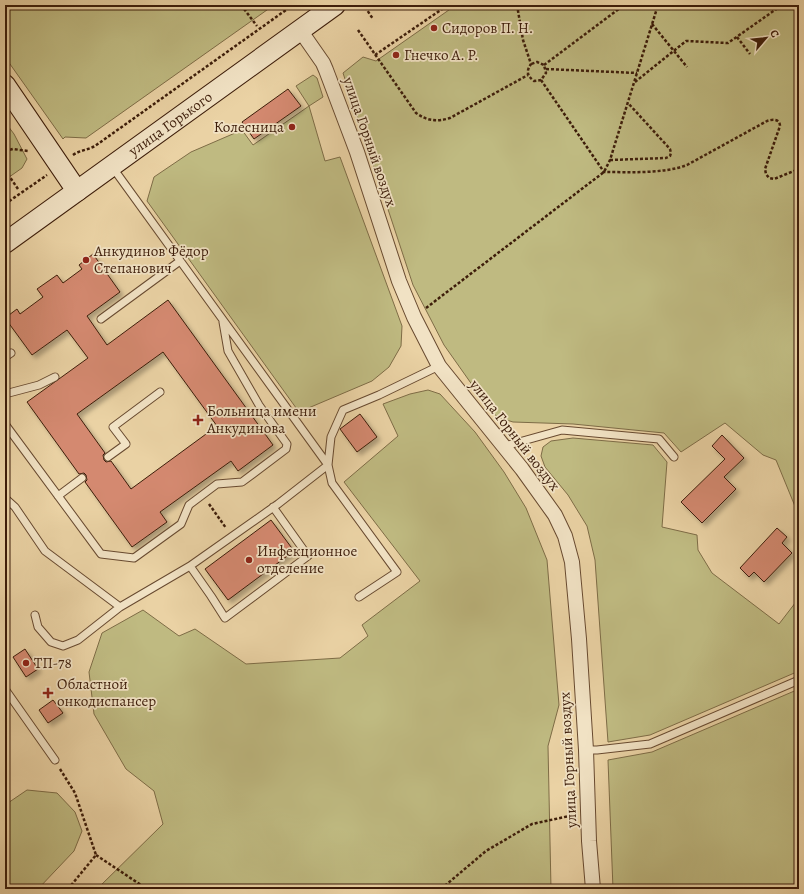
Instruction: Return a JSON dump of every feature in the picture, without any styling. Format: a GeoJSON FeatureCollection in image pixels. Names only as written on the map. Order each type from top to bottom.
{"type":"FeatureCollection","features":[{"type":"Feature","properties":{"kind":"main road","name":"улица Горького"},"geometry":{"type":"LineString","coordinates":[[5,243],[335,5]]}},
{"type":"Feature","properties":{"kind":"main road"},"geometry":{"type":"LineString","coordinates":[[5,85],[77,191]]}},
{"type":"Feature","properties":{"kind":"street","name":"улица Горный воздух"},"geometry":{"type":"LineString","coordinates":[[300,30],[325,67],[358,152],[397,274],[414,316],[439,366],[504,446],[555,515],[565,536],[572,562],[579,639],[593,889]]}},
{"type":"Feature","properties":{"kind":"lane"},"geometry":{"type":"LineString","coordinates":[[112,166],[328,465]]}},
{"type":"Feature","properties":{"kind":"lane"},"geometry":{"type":"LineString","coordinates":[[101,319],[180,261]]}},
{"type":"Feature","properties":{"kind":"lane"},"geometry":{"type":"LineString","coordinates":[[5,424],[101,554],[134,558],[180,524],[189,504],[217,484],[242,482],[286,449],[287,444],[258,405],[228,351],[223,320]]}},
{"type":"Feature","properties":{"kind":"lane"},"geometry":{"type":"LineString","coordinates":[[359,597],[397,572],[332,483],[328,465],[331,437],[343,410],[379,395],[439,366]]}},
{"type":"Feature","properties":{"kind":"lane"},"geometry":{"type":"LineString","coordinates":[[5,394],[39,385],[55,377]]}},
{"type":"Feature","properties":{"kind":"lane"},"geometry":{"type":"LineString","coordinates":[[108,457],[126,444],[113,427],[160,392]]}},
{"type":"Feature","properties":{"kind":"lane"},"geometry":{"type":"LineString","coordinates":[[504,446],[562,430],[659,439],[674,457]]}},
{"type":"Feature","properties":{"kind":"lane"},"geometry":{"type":"LineString","coordinates":[[35,615],[38,628],[51,642],[63,646],[78,640],[120,607],[190,566],[274,507],[328,465]]}},
{"type":"Feature","properties":{"kind":"lane"},"geometry":{"type":"LineString","coordinates":[[58,496],[82,478]]}},
{"type":"Feature","properties":{"kind":"lane"},"geometry":{"type":"LineString","coordinates":[[5,498],[15,507],[45,551],[120,607]]}},
{"type":"Feature","properties":{"kind":"lane"},"geometry":{"type":"LineString","coordinates":[[190,566],[212,596],[225,618],[308,556],[274,507]]}},
{"type":"Feature","properties":{"kind":"lane"},"geometry":{"type":"LineString","coordinates":[[586,750],[650,744],[799,680]]}},
{"type":"Feature","properties":{"kind":"lane"},"geometry":{"type":"LineString","coordinates":[[5,689],[55,760]]}},
{"type":"Feature","properties":{"kind":"path"},"geometry":{"type":"LineString","coordinates":[[241,5],[257,26]]}},
{"type":"Feature","properties":{"kind":"path"},"geometry":{"type":"LineString","coordinates":[[78,151],[87,150],[95,146],[293,5]]}},
{"type":"Feature","properties":{"kind":"path"},"geometry":{"type":"LineString","coordinates":[[375,55],[448,5]]}},
{"type":"Feature","properties":{"kind":"path"},"geometry":{"type":"LineString","coordinates":[[517,5],[523,40],[531,64]]}},
{"type":"Feature","properties":{"kind":"path"},"geometry":{"type":"LineString","coordinates":[[544,65],[624,5]]}},
{"type":"Feature","properties":{"kind":"path"},"geometry":{"type":"LineString","coordinates":[[414,316],[604,172],[610,160],[658,5]]}},
{"type":"Feature","properties":{"kind":"path"},"geometry":{"type":"LineString","coordinates":[[634,82],[686,41],[728,43],[782,5]]}},
{"type":"Feature","properties":{"kind":"path"},"geometry":{"type":"LineString","coordinates":[[365,7],[373,19]]}},
{"type":"Feature","properties":{"kind":"path"},"geometry":{"type":"LineString","coordinates":[[652,24],[687,67]]}},
{"type":"Feature","properties":{"kind":"path"},"geometry":{"type":"LineString","coordinates":[[358,30],[416,113],[421,117],[432,121],[450,118],[528,75]]}},
{"type":"Feature","properties":{"kind":"path"},"geometry":{"type":"LineString","coordinates":[[737,37],[750,54]]}},
{"type":"Feature","properties":{"kind":"path"},"geometry":{"type":"LineString","coordinates":[[538,62],[544,65],[546,69],[544,77],[541,80],[534,81],[528,75],[527,71],[531,64],[538,62]]}},
{"type":"Feature","properties":{"kind":"path"},"geometry":{"type":"LineString","coordinates":[[546,69],[637,74]]}},
{"type":"Feature","properties":{"kind":"path"},"geometry":{"type":"LineString","coordinates":[[541,80],[604,172]]}},
{"type":"Feature","properties":{"kind":"path"},"geometry":{"type":"LineString","coordinates":[[610,160],[666,158],[670,156],[671,153],[670,149],[628,103]]}},
{"type":"Feature","properties":{"kind":"path"},"geometry":{"type":"LineString","coordinates":[[604,172],[676,169],[687,165],[773,119],[778,121],[780,126],[765,169],[766,174],[770,178],[774,179],[799,169]]}},
{"type":"Feature","properties":{"kind":"path"},"geometry":{"type":"LineString","coordinates":[[5,151],[13,149],[30,151]]}},
{"type":"Feature","properties":{"kind":"path"},"geometry":{"type":"LineString","coordinates":[[5,170],[18,189]]}},
{"type":"Feature","properties":{"kind":"path"},"geometry":{"type":"LineString","coordinates":[[5,204],[38,181]]}},
{"type":"Feature","properties":{"kind":"path"},"geometry":{"type":"LineString","coordinates":[[202,495],[232,536]]}},
{"type":"Feature","properties":{"kind":"path"},"geometry":{"type":"LineString","coordinates":[[55,760],[75,793],[96,855],[147,889]]}},
{"type":"Feature","properties":{"kind":"path"},"geometry":{"type":"LineString","coordinates":[[441,889],[486,851],[532,824],[588,812]]}},
{"type":"Feature","properties":{"kind":"path"},"geometry":{"type":"LineString","coordinates":[[68,889],[96,855]]}},
{"type":"Feature","properties":{"kind":"shaded area"},"geometry":{"type":"Polygon","coordinates":[[[5,5],[274,5],[86,138],[65,137],[63,139],[5,57],[5,5]]]}},
{"type":"Feature","properties":{"kind":"shaded area"},"geometry":{"type":"Polygon","coordinates":[[[456,5],[799,5],[799,516],[776,460],[763,455],[725,423],[681,452],[664,433],[573,424],[513,422],[497,417],[480,396],[444,345],[413,285],[343,73],[363,57],[376,61],[456,5]]]}},
{"type":"Feature","properties":{"kind":"shaded area"},"geometry":{"type":"Polygon","coordinates":[[[313,75],[317,78],[323,97],[309,106],[296,86],[313,75]]]}},
{"type":"Feature","properties":{"kind":"shaded area"},"geometry":{"type":"Polygon","coordinates":[[[309,106],[325,161],[340,157],[402,326],[401,346],[389,367],[372,381],[299,412],[147,201],[154,177],[191,152],[242,130],[253,145],[309,106]]]}},
{"type":"Feature","properties":{"kind":"shaded area"},"geometry":{"type":"Polygon","coordinates":[[[5,122],[14,134],[27,159],[22,168],[5,180],[5,122]]]}},
{"type":"Feature","properties":{"kind":"shaded area"},"geometry":{"type":"Polygon","coordinates":[[[428,390],[440,394],[475,432],[504,472],[526,508],[547,560],[559,705],[548,746],[551,889],[97,889],[163,824],[154,791],[126,769],[94,714],[89,672],[102,633],[143,610],[179,636],[195,629],[246,664],[340,658],[368,636],[362,625],[420,581],[344,482],[398,436],[383,404],[410,394],[428,390]]]}},
{"type":"Feature","properties":{"kind":"shaded area"},"geometry":{"type":"Polygon","coordinates":[[[573,438],[653,445],[667,462],[662,527],[697,535],[698,550],[712,573],[779,624],[799,598],[799,671],[650,735],[608,742],[595,560],[587,526],[568,495],[545,467],[541,456],[543,447],[551,441],[573,438]]]}},
{"type":"Feature","properties":{"kind":"shaded area"},"geometry":{"type":"Polygon","coordinates":[[[799,689],[799,889],[613,889],[608,760],[652,752],[799,689]]]}},
{"type":"Feature","properties":{"kind":"shaded area"},"geometry":{"type":"Polygon","coordinates":[[[27,790],[57,793],[75,812],[82,831],[74,851],[38,889],[5,889],[5,805],[27,790]]]}},
{"type":"Feature","properties":{"kind":"building"},"geometry":{"type":"Polygon","coordinates":[[[288,89],[301,106],[254,139],[242,122],[288,89]]]}},
{"type":"Feature","properties":{"kind":"building"},"geometry":{"type":"Polygon","coordinates":[[[93,254],[120,292],[87,316],[107,345],[168,300],[273,445],[238,471],[231,461],[160,512],[167,522],[132,547],[85,482],[87,480],[86,475],[84,473],[79,474],[27,402],[88,358],[67,330],[32,355],[5,318],[17,309],[20,314],[43,297],[37,289],[57,275],[63,283],[82,269],[79,265],[93,254]],[[163,352],[77,414],[105,453],[103,455],[104,460],[106,462],[111,461],[131,489],[217,426],[163,352]]]}},
{"type":"Feature","properties":{"kind":"building"},"geometry":{"type":"Polygon","coordinates":[[[360,414],[377,437],[357,452],[340,429],[360,414]]]}},
{"type":"Feature","properties":{"kind":"building"},"geometry":{"type":"Polygon","coordinates":[[[722,435],[744,458],[724,477],[736,489],[702,523],[681,502],[725,459],[712,446],[722,435]]]}},
{"type":"Feature","properties":{"kind":"building","name":"Инфекционное отделение"},"geometry":{"type":"Polygon","coordinates":[[[271,520],[294,551],[228,600],[205,569],[271,520]]]}},
{"type":"Feature","properties":{"kind":"building"},"geometry":{"type":"Polygon","coordinates":[[[777,528],[787,537],[782,543],[792,553],[764,582],[754,572],[749,577],[740,568],[777,528]]]}},
{"type":"Feature","properties":{"kind":"building","name":"ТП-78"},"geometry":{"type":"Polygon","coordinates":[[[25,649],[38,669],[26,677],[13,657],[25,649]]]}},
{"type":"Feature","properties":{"kind":"building"},"geometry":{"type":"Polygon","coordinates":[[[53,700],[63,713],[48,723],[39,710],[53,700]]]}},
{"type":"Feature","properties":{"kind":"place","name":"Сидоров П. Н."},"geometry":{"type":"Point","coordinates":[434,28]}},
{"type":"Feature","properties":{"kind":"place","name":"Гнечко А. Р."},"geometry":{"type":"Point","coordinates":[396,55]}},
{"type":"Feature","properties":{"kind":"place","name":"Колесница"},"geometry":{"type":"Point","coordinates":[292,127]}},
{"type":"Feature","properties":{"kind":"place","name":"Анкудинов Фёдор Степанович"},"geometry":{"type":"Point","coordinates":[86,260]}},
{"type":"Feature","properties":{"kind":"place","name":"Больница имени Анкудинова"},"geometry":{"type":"Point","coordinates":[198,420]}},
{"type":"Feature","properties":{"kind":"place","name":"Инфекционное отделение"},"geometry":{"type":"Point","coordinates":[249,560]}},
{"type":"Feature","properties":{"kind":"place","name":"ТП-78"},"geometry":{"type":"Point","coordinates":[26,663]}},
{"type":"Feature","properties":{"kind":"place","name":"Областной онкодиспансер"},"geometry":{"type":"Point","coordinates":[48,693]}}]}
